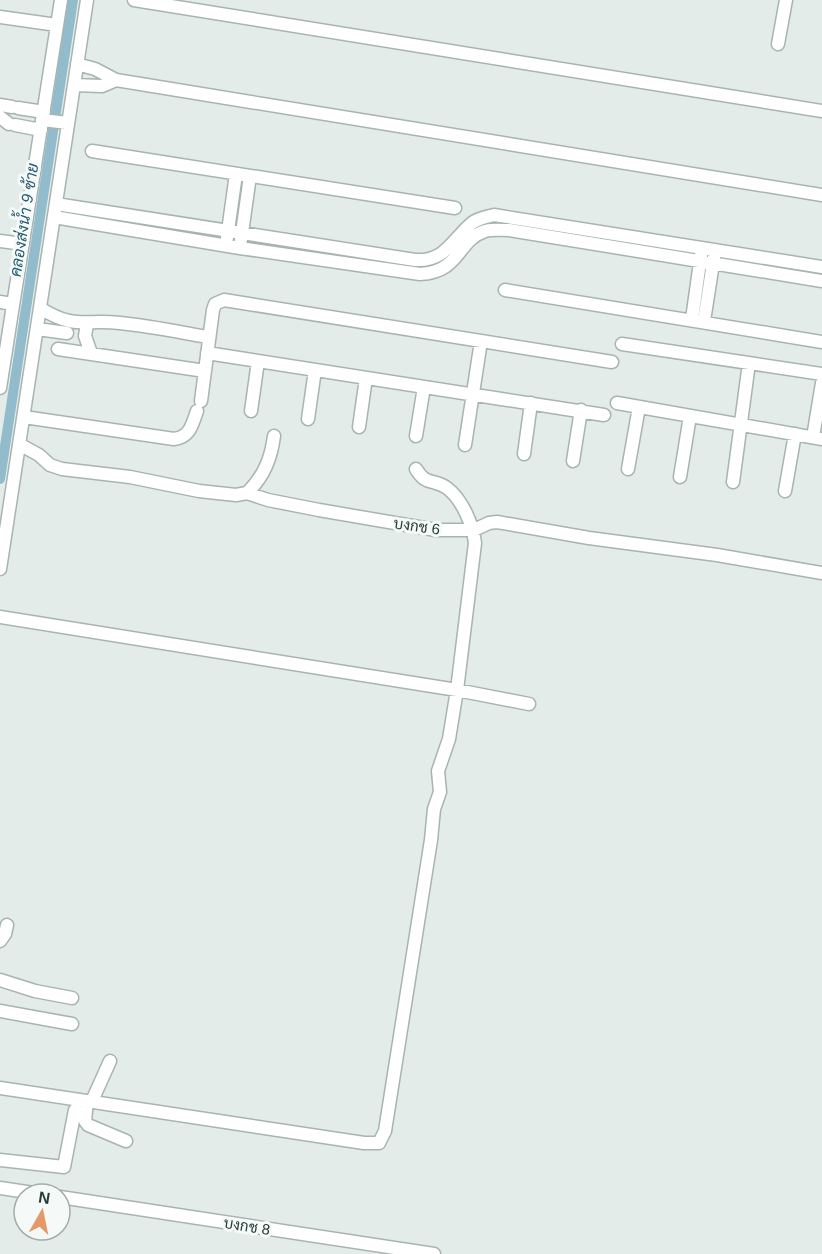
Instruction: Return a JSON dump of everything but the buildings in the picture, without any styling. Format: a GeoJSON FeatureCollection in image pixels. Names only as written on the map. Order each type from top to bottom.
{"type":"FeatureCollection","features":[{"type":"Feature","properties":{"kind":"street"},"geometry":{"type":"LineString","coordinates":[[0,388],[44,120],[61,0]]}},
{"type":"Feature","properties":{"kind":"street"},"geometry":{"type":"LineString","coordinates":[[0,569],[87,0]]}},
{"type":"Feature","properties":{"kind":"street"},"geometry":{"type":"LineString","coordinates":[[134,0],[822,111]]}},
{"type":"Feature","properties":{"kind":"street"},"geometry":{"type":"LineString","coordinates":[[778,44],[786,0]]}},
{"type":"Feature","properties":{"kind":"street"},"geometry":{"type":"LineString","coordinates":[[0,17],[57,25]]}},
{"type":"Feature","properties":{"kind":"street"},"geometry":{"type":"LineString","coordinates":[[77,64],[95,69],[116,80],[822,195]]}},
{"type":"Feature","properties":{"kind":"street"},"geometry":{"type":"LineString","coordinates":[[74,85],[102,86],[116,80]]}},
{"type":"Feature","properties":{"kind":"street"},"geometry":{"type":"LineString","coordinates":[[10,107],[44,120]]}},
{"type":"Feature","properties":{"kind":"street"},"geometry":{"type":"LineString","coordinates":[[8,122],[44,120],[67,123]]}},
{"type":"Feature","properties":{"kind":"street"},"geometry":{"type":"LineString","coordinates":[[92,151],[455,208]]}},
{"type":"Feature","properties":{"kind":"street"},"geometry":{"type":"LineString","coordinates":[[225,245],[236,174]]}},
{"type":"Feature","properties":{"kind":"street"},"geometry":{"type":"LineString","coordinates":[[240,248],[250,176]]}},
{"type":"Feature","properties":{"kind":"street"},"geometry":{"type":"LineString","coordinates":[[56,204],[427,261],[465,239]]}},
{"type":"Feature","properties":{"kind":"street"},"geometry":{"type":"LineString","coordinates":[[98,225],[100,211]]}},
{"type":"Feature","properties":{"kind":"street"},"geometry":{"type":"LineString","coordinates":[[54,217],[240,248],[420,274],[443,269],[465,239],[472,223],[483,217],[494,215],[707,256],[822,281]]}},
{"type":"Feature","properties":{"kind":"street"},"geometry":{"type":"LineString","coordinates":[[0,241],[23,244]]}},
{"type":"Feature","properties":{"kind":"street"},"geometry":{"type":"LineString","coordinates":[[707,256],[822,267]]}},
{"type":"Feature","properties":{"kind":"street"},"geometry":{"type":"LineString","coordinates":[[698,320],[707,256]]}},
{"type":"Feature","properties":{"kind":"street"},"geometry":{"type":"LineString","coordinates":[[505,290],[822,342]]}},
{"type":"Feature","properties":{"kind":"street"},"geometry":{"type":"LineString","coordinates":[[24,417],[174,439],[182,438],[188,434],[199,406],[213,310],[215,304],[224,300],[612,362]]}},
{"type":"Feature","properties":{"kind":"street"},"geometry":{"type":"LineString","coordinates":[[0,302],[13,304]]}},
{"type":"Feature","properties":{"kind":"street"},"geometry":{"type":"LineString","coordinates":[[40,308],[78,332],[91,354]]}},
{"type":"Feature","properties":{"kind":"street"},"geometry":{"type":"LineString","coordinates":[[37,329],[78,332],[120,323],[208,337]]}},
{"type":"Feature","properties":{"kind":"street"},"geometry":{"type":"LineString","coordinates":[[465,445],[481,340]]}},
{"type":"Feature","properties":{"kind":"street"},"geometry":{"type":"LineString","coordinates":[[622,344],[822,374]]}},
{"type":"Feature","properties":{"kind":"street"},"geometry":{"type":"LineString","coordinates":[[58,349],[205,371]]}},
{"type":"Feature","properties":{"kind":"street"},"geometry":{"type":"LineString","coordinates":[[207,352],[604,415]]}},
{"type":"Feature","properties":{"kind":"street"},"geometry":{"type":"LineString","coordinates":[[251,411],[258,361]]}},
{"type":"Feature","properties":{"kind":"street"},"geometry":{"type":"LineString","coordinates":[[733,482],[749,363]]}},
{"type":"Feature","properties":{"kind":"street"},"geometry":{"type":"LineString","coordinates":[[308,419],[315,370]]}},
{"type":"Feature","properties":{"kind":"street"},"geometry":{"type":"LineString","coordinates":[[359,427],[366,378]]}},
{"type":"Feature","properties":{"kind":"street"},"geometry":{"type":"LineString","coordinates":[[617,403],[818,438],[822,383]]}},
{"type":"Feature","properties":{"kind":"street"},"geometry":{"type":"LineString","coordinates":[[416,436],[424,387]]}},
{"type":"Feature","properties":{"kind":"street"},"geometry":{"type":"LineString","coordinates":[[524,454],[531,403]]}},
{"type":"Feature","properties":{"kind":"street"},"geometry":{"type":"LineString","coordinates":[[628,469],[639,407]]}},
{"type":"Feature","properties":{"kind":"street"},"geometry":{"type":"LineString","coordinates":[[573,460],[581,410]]}},
{"type":"Feature","properties":{"kind":"street"},"geometry":{"type":"LineString","coordinates":[[680,477],[690,416]]}},
{"type":"Feature","properties":{"kind":"street"},"geometry":{"type":"LineString","coordinates":[[785,491],[795,434]]}},
{"type":"Feature","properties":{"kind":"street"},"geometry":{"type":"LineString","coordinates":[[247,493],[260,479],[266,467],[274,436]]}},
{"type":"Feature","properties":{"kind":"street","name":"บงกช 6"},"geometry":{"type":"LineString","coordinates":[[19,444],[39,455],[50,465],[62,469],[130,477],[199,491],[236,495],[247,493],[268,500],[319,510],[436,530],[474,530],[489,523],[520,525],[589,538],[717,555],[822,573]]}},
{"type":"Feature","properties":{"kind":"street"},"geometry":{"type":"LineString","coordinates":[[0,1088],[364,1143],[379,1143],[385,1131],[434,809],[440,792],[438,771],[449,739],[457,690],[474,557],[474,530],[460,504],[445,486],[426,481],[416,469]]}},
{"type":"Feature","properties":{"kind":"street"},"geometry":{"type":"LineString","coordinates":[[0,617],[457,690],[529,704]]}},
{"type":"Feature","properties":{"kind":"street"},"geometry":{"type":"LineString","coordinates":[[0,941],[5,934],[6,925]]}},
{"type":"Feature","properties":{"kind":"street"},"geometry":{"type":"LineString","coordinates":[[0,980],[35,991],[72,998]]}},
{"type":"Feature","properties":{"kind":"street"},"geometry":{"type":"LineString","coordinates":[[0,1011],[72,1024]]}},
{"type":"Feature","properties":{"kind":"street"},"geometry":{"type":"LineString","coordinates":[[110,1060],[89,1101],[85,1121],[88,1125],[126,1141]]}},
{"type":"Feature","properties":{"kind":"street"},"geometry":{"type":"LineString","coordinates":[[0,1160],[64,1167],[75,1110]]}},
{"type":"Feature","properties":{"kind":"street","name":"บงกช 8"},"geometry":{"type":"LineString","coordinates":[[72,1199],[434,1254]]}},
{"type":"Feature","properties":{"kind":"waterway","name":"คลองส่งน้ำ 9 ซ้าย"},"geometry":{"type":"LineString","coordinates":[[0,479],[73,0]]}}]}
